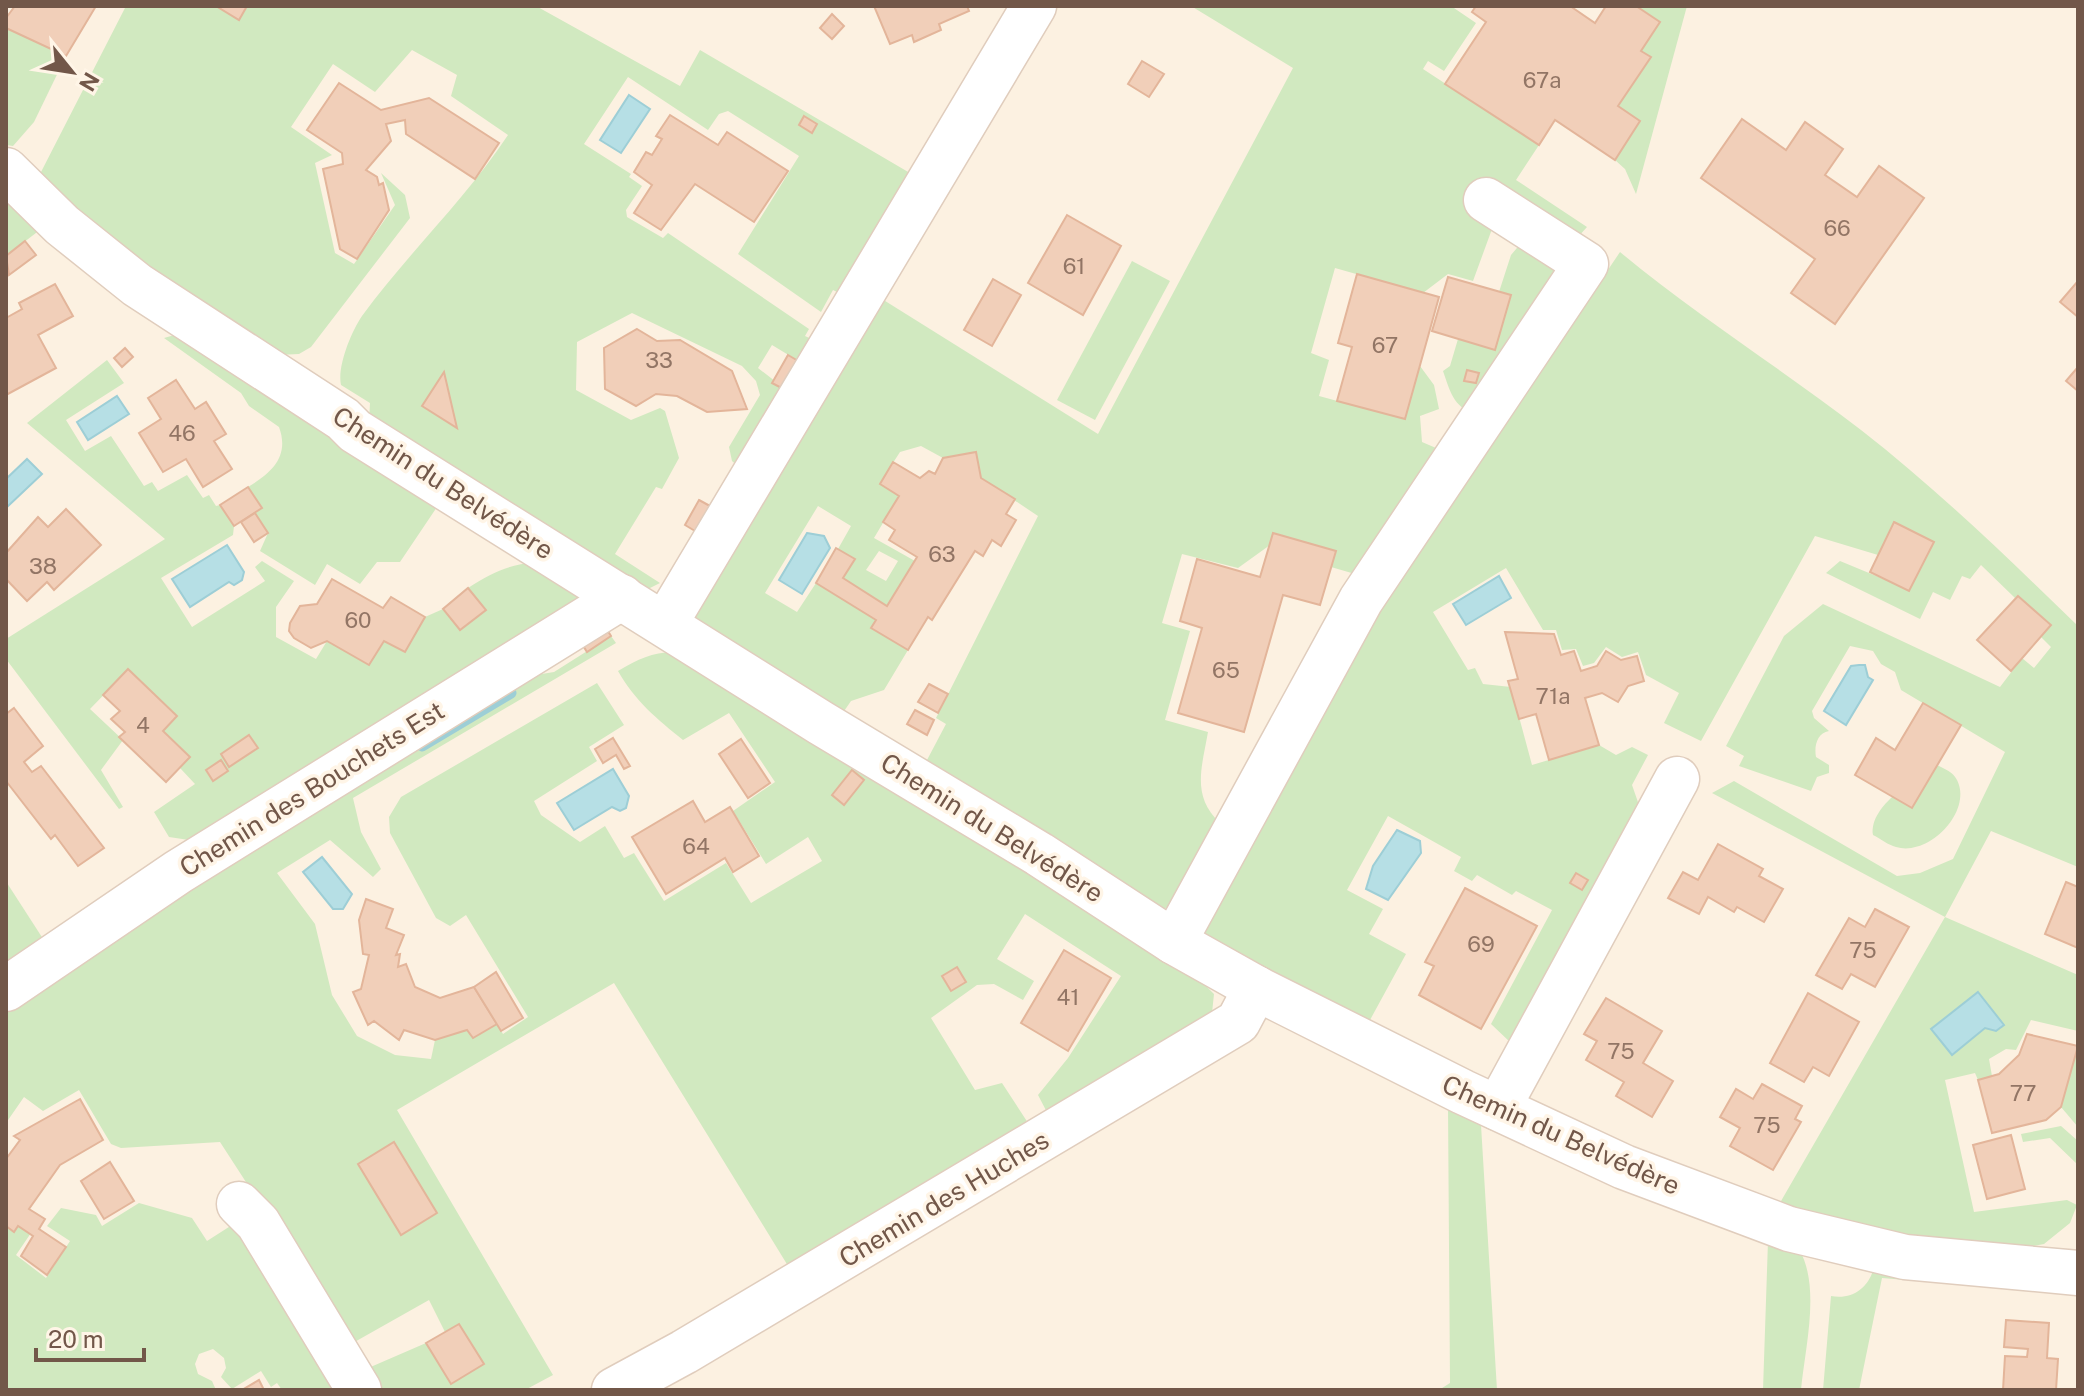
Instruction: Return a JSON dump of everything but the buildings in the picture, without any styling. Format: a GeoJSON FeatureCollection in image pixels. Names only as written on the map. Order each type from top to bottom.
{"type":"FeatureCollection","features":[{"type":"Feature","properties":{"kind":"street"},"geometry":{"type":"LineString","coordinates":[[665,624],[1034,6]]}},
{"type":"Feature","properties":{"kind":"street","name":"Chemin du Belvédère"},"geometry":{"type":"LineString","coordinates":[[6,170],[62,225],[137,285],[343,419],[355,431],[1039,854],[1174,942],[1256,988],[1498,1108],[1693,1195],[1831,1241],[1905,1257],[2078,1273]]}},
{"type":"Feature","properties":{"kind":"street"},"geometry":{"type":"LineString","coordinates":[[1174,942],[1361,600],[1586,264],[1486,200]]}},
{"type":"Feature","properties":{"kind":"street","name":"Chemin des Bouchets Est"},"geometry":{"type":"LineString","coordinates":[[6,989],[178,872],[622,597]]}},
{"type":"Feature","properties":{"kind":"street"},"geometry":{"type":"LineString","coordinates":[[1498,1108],[1677,779]]}},
{"type":"Feature","properties":{"kind":"street","name":"Chemin des Huches"},"geometry":{"type":"LineString","coordinates":[[614,1390],[684,1352],[1238,1022],[1256,988]]}},
{"type":"Feature","properties":{"kind":"street"},"geometry":{"type":"LineString","coordinates":[[239,1204],[258,1223],[359,1390]]}},
{"type":"Feature","properties":{"kind":"green space"},"geometry":{"type":"Polygon","coordinates":[[[126,6],[536,6],[680,86],[700,50],[915,176],[845,296],[833,290],[821,312],[738,254],[799,156],[728,111],[719,114],[708,130],[628,77],[584,144],[631,174],[629,177],[642,186],[626,210],[627,217],[663,238],[668,233],[809,329],[805,336],[818,342],[805,365],[772,345],[758,368],[789,392],[742,470],[732,461],[729,447],[760,395],[756,381],[742,366],[632,313],[577,342],[576,390],[631,420],[660,408],[665,411],[679,458],[662,489],[656,487],[615,554],[660,583],[642,592],[369,422],[370,403],[341,385],[346,350],[362,316],[474,182],[508,135],[451,96],[457,75],[412,50],[375,92],[333,64],[291,127],[332,155],[315,163],[335,253],[354,264],[395,205],[381,173],[405,195],[410,218],[311,347],[299,354],[278,355],[146,270],[53,192],[40,174],[126,6]]]}},
{"type":"Feature","properties":{"kind":"green space"},"geometry":{"type":"Polygon","coordinates":[[[1191,6],[1451,6],[1476,23],[1444,71],[1428,61],[1423,69],[1539,145],[1516,180],[1587,227],[1578,237],[1492,229],[1473,281],[1448,274],[1423,293],[1335,268],[1311,353],[1329,360],[1319,396],[1404,419],[1420,366],[1434,385],[1439,409],[1420,416],[1422,442],[1436,448],[1355,574],[1331,567],[1335,551],[1273,533],[1270,545],[1238,568],[1182,554],[1162,623],[1190,631],[1165,720],[1208,732],[1202,792],[1211,813],[1220,823],[1175,902],[1164,909],[1136,898],[927,760],[946,724],[936,718],[1038,516],[981,478],[976,452],[943,458],[921,446],[900,452],[880,483],[899,496],[874,538],[915,561],[887,606],[843,578],[854,559],[838,549],[851,526],[818,506],[765,593],[797,612],[816,583],[876,620],[872,628],[908,650],[884,690],[851,701],[840,717],[693,625],[690,602],[882,299],[1098,434],[1293,68],[1191,6]],[[879,551],[866,570],[886,581],[898,561],[879,551]]]}},
{"type":"Feature","properties":{"kind":"green space"},"geometry":{"type":"Polygon","coordinates":[[[1635,6],[1687,6],[1636,194],[1625,169],[1615,160],[1618,106],[1651,58],[1641,51],[1635,6]]]}},
{"type":"Feature","properties":{"kind":"green space"},"geometry":{"type":"Polygon","coordinates":[[[6,28],[66,56],[34,122],[13,146],[6,145],[6,28]]]}},
{"type":"Feature","properties":{"kind":"green space"},"geometry":{"type":"Polygon","coordinates":[[[6,191],[45,226],[6,256],[6,191]]]}},
{"type":"Feature","properties":{"kind":"green space"},"geometry":{"type":"Polygon","coordinates":[[[1522,242],[1559,266],[1474,414],[1457,402],[1443,371],[1450,366],[1458,339],[1499,292],[1511,255],[1522,242]]]}},
{"type":"Feature","properties":{"kind":"green space"},"geometry":{"type":"Polygon","coordinates":[[[1620,252],[1890,453],[1972,525],[2078,626],[2078,867],[1991,831],[1945,917],[1712,793],[1734,781],[1897,876],[1920,873],[1953,859],[2005,752],[1901,690],[1895,672],[1881,664],[1873,651],[1850,646],[1812,711],[1814,718],[1829,731],[1819,737],[1815,753],[1829,765],[1829,773],[1817,777],[1811,791],[1739,766],[1744,756],[1726,746],[1784,636],[1823,604],[2000,687],[2022,658],[2034,668],[2051,647],[2041,637],[2051,625],[2018,596],[2015,598],[1981,565],[1970,579],[1962,576],[1950,600],[1933,592],[1920,619],[1826,573],[1840,561],[1910,590],[1933,542],[1894,523],[1878,555],[1815,536],[1701,741],[1664,723],[1679,693],[1646,675],[1638,652],[1622,657],[1606,647],[1594,663],[1583,666],[1576,649],[1562,650],[1556,630],[1543,630],[1506,568],[1433,612],[1468,670],[1475,668],[1483,684],[1511,687],[1532,765],[1599,745],[1616,755],[1632,747],[1648,755],[1632,785],[1639,805],[1511,1043],[1491,1024],[1552,910],[1516,891],[1512,895],[1477,875],[1472,881],[1454,871],[1461,857],[1388,816],[1347,890],[1383,909],[1369,934],[1406,954],[1370,1020],[1272,975],[1203,935],[1199,925],[1360,638],[1620,252]]]}},
{"type":"Feature","properties":{"kind":"green space"},"geometry":{"type":"Polygon","coordinates":[[[1132,261],[1170,281],[1095,420],[1057,400],[1132,261]]]}},
{"type":"Feature","properties":{"kind":"green space"},"geometry":{"type":"Polygon","coordinates":[[[178,334],[437,507],[400,562],[377,562],[360,584],[327,564],[315,585],[260,551],[268,533],[255,513],[262,508],[248,487],[276,463],[282,447],[279,427],[249,406],[241,393],[164,338],[178,334]]]}},
{"type":"Feature","properties":{"kind":"green space"},"geometry":{"type":"Polygon","coordinates":[[[107,360],[124,383],[66,420],[85,451],[111,436],[144,486],[152,482],[158,491],[187,475],[203,498],[209,495],[216,506],[220,505],[234,526],[233,535],[161,578],[192,627],[265,581],[255,567],[262,561],[294,581],[276,607],[276,637],[316,659],[327,641],[369,665],[384,641],[405,652],[425,617],[443,609],[461,630],[485,610],[468,588],[516,565],[535,562],[578,594],[576,603],[189,840],[169,837],[154,812],[195,784],[180,768],[190,757],[163,731],[177,716],[128,670],[90,709],[123,740],[101,770],[123,807],[119,809],[6,659],[6,639],[165,539],[27,423],[107,360]]]}},
{"type":"Feature","properties":{"kind":"green space"},"geometry":{"type":"Polygon","coordinates":[[[611,636],[616,643],[353,798],[361,832],[381,869],[373,877],[330,840],[277,873],[315,924],[332,995],[357,1036],[395,1055],[431,1059],[435,1040],[467,1030],[473,1037],[497,1024],[503,1034],[528,1017],[466,915],[450,926],[436,918],[390,833],[389,817],[401,797],[597,683],[624,725],[589,747],[597,761],[534,801],[541,815],[580,842],[605,826],[624,858],[634,853],[664,901],[726,863],[751,903],[822,861],[808,837],[766,864],[733,811],[775,782],[729,713],[683,740],[655,717],[618,671],[642,658],[666,653],[685,653],[1207,987],[1214,994],[1212,1013],[1050,1118],[1038,1095],[1068,1058],[1121,976],[1025,914],[997,959],[1034,981],[1023,1000],[994,984],[977,985],[931,1018],[975,1090],[1002,1083],[1030,1126],[793,1274],[614,983],[397,1110],[553,1375],[525,1390],[379,1390],[366,1369],[426,1343],[483,1364],[459,1324],[445,1332],[429,1300],[351,1344],[220,1142],[121,1148],[111,1144],[79,1090],[43,1111],[24,1097],[6,1123],[6,1009],[517,678],[554,672],[611,636]]]}},
{"type":"Feature","properties":{"kind":"green space"},"geometry":{"type":"Polygon","coordinates":[[[1937,765],[1953,775],[1960,792],[1959,805],[1945,829],[1922,845],[1909,848],[1893,846],[1873,835],[1878,813],[1886,803],[1906,785],[1937,765]]]}},
{"type":"Feature","properties":{"kind":"green space"},"geometry":{"type":"Polygon","coordinates":[[[6,884],[47,945],[6,972],[6,884]]]}},
{"type":"Feature","properties":{"kind":"green space"},"geometry":{"type":"Polygon","coordinates":[[[1945,917],[2078,975],[2078,1031],[2031,1020],[2016,1050],[2006,1049],[1989,1059],[1992,1076],[1978,1080],[1975,1073],[1945,1080],[1974,1212],[2067,1200],[2077,1205],[2070,1223],[2044,1244],[1984,1255],[1777,1208],[1945,917]]]}},
{"type":"Feature","properties":{"kind":"green space"},"geometry":{"type":"Polygon","coordinates":[[[2078,1044],[2078,1127],[2061,1107],[2078,1044]]]}},
{"type":"Feature","properties":{"kind":"green space"},"geometry":{"type":"Polygon","coordinates":[[[1448,1106],[1481,1125],[1497,1390],[1439,1390],[1450,1383],[1448,1106]]]}},
{"type":"Feature","properties":{"kind":"green space"},"geometry":{"type":"Polygon","coordinates":[[[2061,1126],[2078,1141],[2078,1165],[2050,1138],[2023,1142],[2021,1134],[2061,1126]]]}},
{"type":"Feature","properties":{"kind":"green space"},"geometry":{"type":"Polygon","coordinates":[[[139,1203],[192,1218],[207,1241],[232,1225],[248,1230],[340,1390],[282,1390],[277,1383],[271,1387],[261,1371],[232,1389],[221,1377],[226,1368],[224,1358],[213,1349],[199,1354],[195,1364],[198,1374],[212,1381],[216,1390],[6,1390],[6,1227],[14,1232],[18,1225],[31,1233],[16,1255],[46,1278],[70,1241],[47,1226],[61,1208],[96,1215],[102,1226],[139,1203]]]}},
{"type":"Feature","properties":{"kind":"green space"},"geometry":{"type":"Polygon","coordinates":[[[1768,1241],[1799,1249],[1806,1264],[1810,1318],[1801,1390],[1763,1390],[1768,1241]]]}},
{"type":"Feature","properties":{"kind":"green space"},"geometry":{"type":"Polygon","coordinates":[[[1874,1267],[2050,1292],[1882,1278],[1859,1390],[1823,1390],[1831,1296],[1846,1296],[1858,1291],[1868,1281],[1874,1267]]]}},
{"type":"Feature","properties":{"kind":"water"},"geometry":{"type":"Polygon","coordinates":[[[629,95],[650,109],[621,153],[600,140],[629,95]]]}},
{"type":"Feature","properties":{"kind":"water"},"geometry":{"type":"Polygon","coordinates":[[[117,396],[129,414],[88,440],[77,422],[117,396]]]}},
{"type":"Feature","properties":{"kind":"water"},"geometry":{"type":"Polygon","coordinates":[[[27,459],[42,474],[6,508],[6,479],[27,459]]]}},
{"type":"Feature","properties":{"kind":"water"},"geometry":{"type":"Polygon","coordinates":[[[807,533],[824,536],[830,548],[802,594],[779,580],[807,533]]]}},
{"type":"Feature","properties":{"kind":"water"},"geometry":{"type":"Polygon","coordinates":[[[227,545],[244,572],[242,580],[234,585],[229,582],[190,607],[172,579],[227,545]]]}},
{"type":"Feature","properties":{"kind":"water"},"geometry":{"type":"Polygon","coordinates":[[[1499,576],[1511,598],[1466,625],[1453,604],[1499,576]]]}},
{"type":"Feature","properties":{"kind":"water"},"geometry":{"type":"Polygon","coordinates":[[[1865,665],[1868,677],[1873,680],[1846,725],[1824,711],[1851,666],[1865,665]]]}},
{"type":"Feature","properties":{"kind":"water"},"geometry":{"type":"Polygon","coordinates":[[[613,769],[629,796],[626,808],[620,811],[612,807],[574,830],[557,803],[613,769]]]}},
{"type":"Feature","properties":{"kind":"water"},"geometry":{"type":"Polygon","coordinates":[[[1397,830],[1420,841],[1421,853],[1388,900],[1366,889],[1373,866],[1397,830]]]}},
{"type":"Feature","properties":{"kind":"water"},"geometry":{"type":"Polygon","coordinates":[[[322,857],[352,894],[343,909],[333,909],[303,872],[322,857]]]}},
{"type":"Feature","properties":{"kind":"water"},"geometry":{"type":"Polygon","coordinates":[[[1978,992],[2004,1025],[1996,1031],[1985,1028],[1952,1055],[1931,1029],[1978,992]]]}},
{"type":"Feature","properties":{"kind":"waterway"},"geometry":{"type":"LineString","coordinates":[[422,746],[511,693]]}}]}
